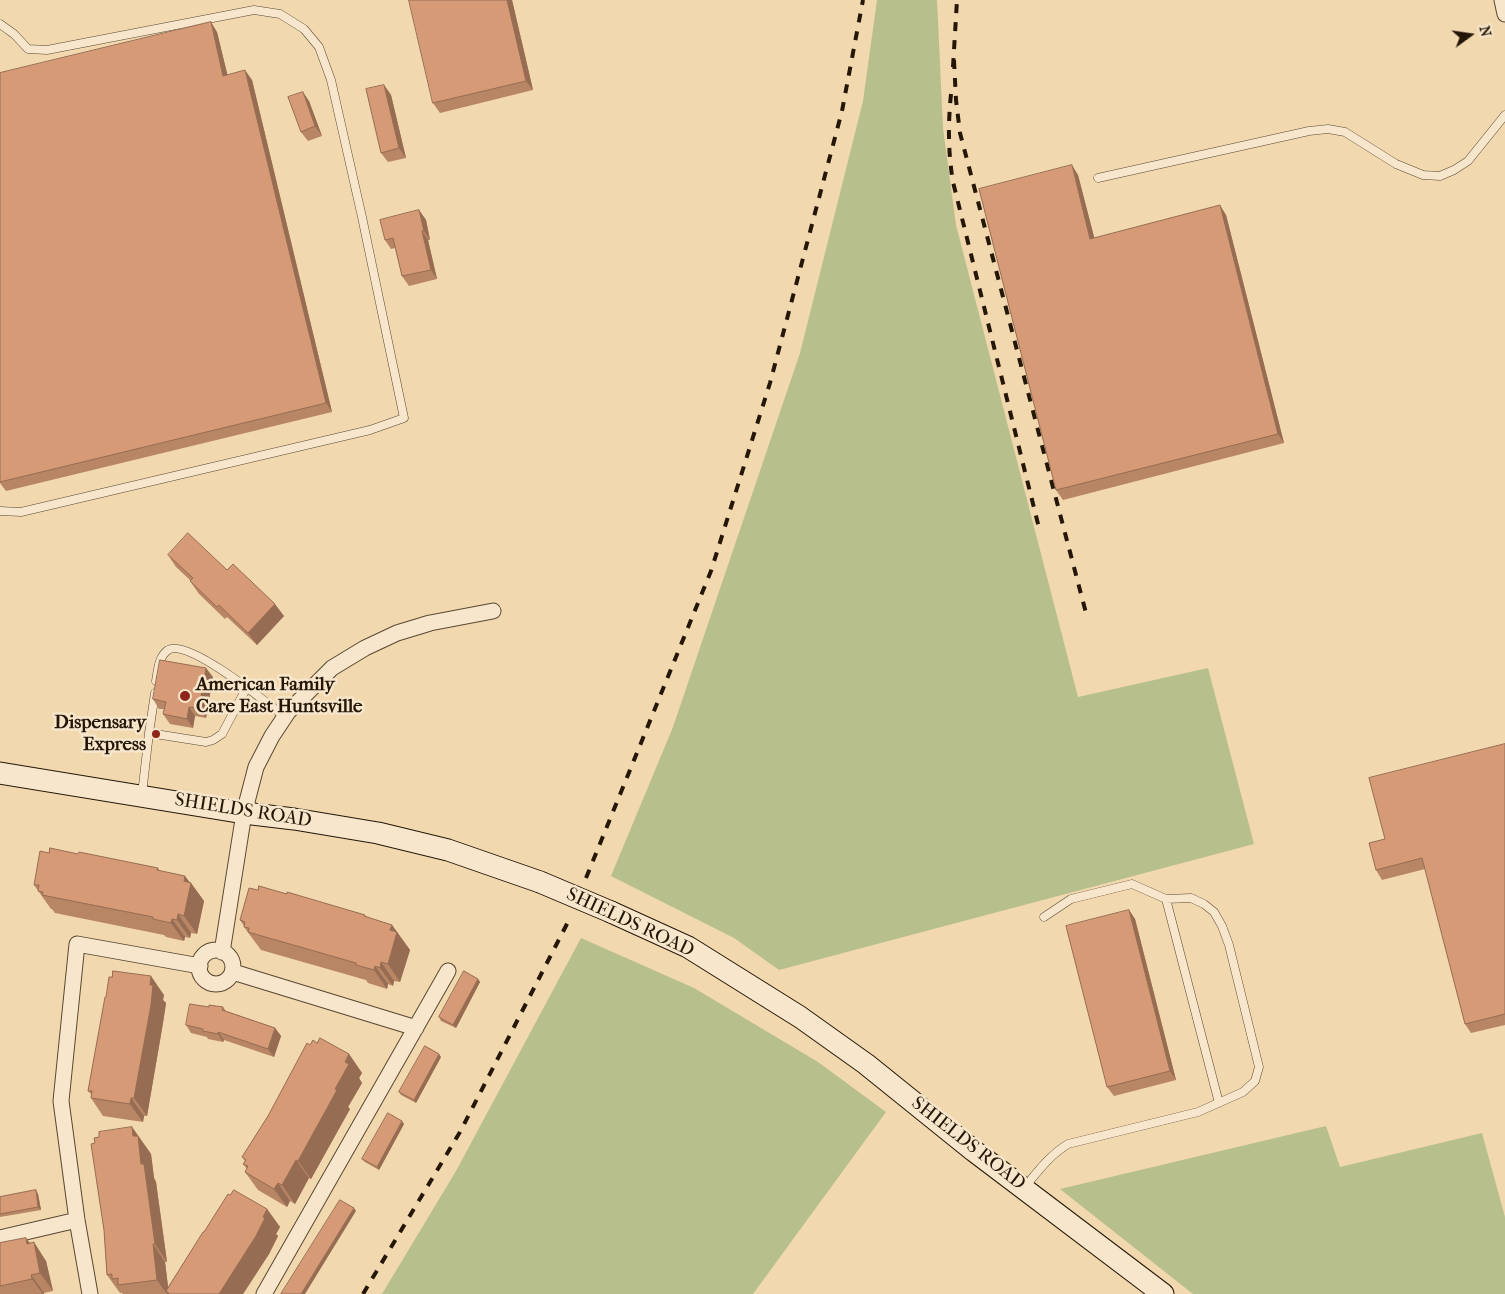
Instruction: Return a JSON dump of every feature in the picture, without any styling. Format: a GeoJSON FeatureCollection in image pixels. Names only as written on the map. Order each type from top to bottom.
{"type":"FeatureCollection","features":[{"type":"Feature","properties":{"kind":"street"},"geometry":{"type":"LineString","coordinates":[[1502,0],[1505,14]]}},
{"type":"Feature","properties":{"kind":"street"},"geometry":{"type":"LineString","coordinates":[[222,952],[244,813],[256,767],[285,717],[332,668],[365,648],[396,633],[430,623],[493,611]]}},
{"type":"Feature","properties":{"kind":"street","name":"SHIELDS ROAD"},"geometry":{"type":"LineString","coordinates":[[0,772],[244,813],[378,833],[448,850],[540,882],[611,912],[688,947],[800,1017],[866,1064],[1023,1188],[1163,1294]]}},
{"type":"Feature","properties":{"kind":"street"},"geometry":{"type":"LineString","coordinates":[[90,1294],[77,1220],[61,1101],[77,944],[200,966]]}},
{"type":"Feature","properties":{"kind":"street"},"geometry":{"type":"LineString","coordinates":[[209,952],[222,952],[229,956],[232,961],[233,972],[226,981],[216,984],[202,976],[200,966],[204,956],[209,952]]}},
{"type":"Feature","properties":{"kind":"street"},"geometry":{"type":"LineString","coordinates":[[264,1294],[448,970]]}},
{"type":"Feature","properties":{"kind":"street"},"geometry":{"type":"LineString","coordinates":[[233,972],[416,1028]]}},
{"type":"Feature","properties":{"kind":"street"},"geometry":{"type":"LineString","coordinates":[[0,1238],[77,1220]]}},
{"type":"Feature","properties":{"kind":"lane"},"geometry":{"type":"LineString","coordinates":[[0,24],[14,34],[28,48],[47,50],[254,10],[280,14],[304,28],[319,47],[331,80],[404,418],[360,432],[21,512],[0,511]]}},
{"type":"Feature","properties":{"kind":"lane"},"geometry":{"type":"LineString","coordinates":[[1098,178],[1328,128],[1345,132],[1396,164],[1423,175],[1440,176],[1468,161],[1505,115]]}},
{"type":"Feature","properties":{"kind":"lane"},"geometry":{"type":"LineString","coordinates":[[142,795],[158,666],[162,656],[169,649],[180,648],[192,652],[247,687],[285,717]]}},
{"type":"Feature","properties":{"kind":"lane"},"geometry":{"type":"LineString","coordinates":[[149,733],[206,742],[213,740],[222,734],[247,687]]}},
{"type":"Feature","properties":{"kind":"lane"},"geometry":{"type":"LineString","coordinates":[[1023,1188],[1047,1160],[1068,1144],[1198,1112],[1243,1092],[1255,1081],[1259,1067],[1229,944],[1214,912],[1204,904],[1191,898],[1166,899],[1132,884],[1071,898],[1044,917]]}},
{"type":"Feature","properties":{"kind":"lane"},"geometry":{"type":"LineString","coordinates":[[1166,899],[1219,1103]]}},
{"type":"Feature","properties":{"kind":"green space"},"geometry":{"type":"Polygon","coordinates":[[[877,0],[937,0],[943,128],[956,225],[1078,697],[1208,668],[1254,844],[779,970],[734,938],[611,876],[673,727],[800,353],[863,101],[877,0]]]}},
{"type":"Feature","properties":{"kind":"green space"},"geometry":{"type":"Polygon","coordinates":[[[581,938],[694,988],[818,1062],[886,1112],[753,1294],[382,1294],[456,1171],[581,938]]]}},
{"type":"Feature","properties":{"kind":"green space"},"geometry":{"type":"Polygon","coordinates":[[[1326,1126],[1340,1167],[1482,1133],[1505,1217],[1505,1294],[1193,1294],[1060,1189],[1326,1126]]]}},
{"type":"Feature","properties":{"kind":"building"},"geometry":{"type":"Polygon","coordinates":[[[409,0],[507,0],[526,81],[433,103],[409,0]]]}},
{"type":"Feature","properties":{"kind":"building"},"geometry":{"type":"Polygon","coordinates":[[[211,22],[223,76],[245,70],[326,403],[0,482],[0,73],[211,22]]]}},
{"type":"Feature","properties":{"kind":"building"},"geometry":{"type":"Polygon","coordinates":[[[384,85],[399,148],[381,153],[366,89],[384,85]]]}},
{"type":"Feature","properties":{"kind":"building"},"geometry":{"type":"Polygon","coordinates":[[[303,92],[315,126],[301,132],[288,97],[303,92]]]}},
{"type":"Feature","properties":{"kind":"building"},"geometry":{"type":"Polygon","coordinates":[[[1072,165],[1090,239],[1220,205],[1278,434],[1056,490],[979,189],[1072,165]]]}},
{"type":"Feature","properties":{"kind":"building"},"geometry":{"type":"Polygon","coordinates":[[[419,210],[431,270],[402,276],[393,238],[385,240],[380,220],[419,210]]]}},
{"type":"Feature","properties":{"kind":"building"},"geometry":{"type":"Polygon","coordinates":[[[188,533],[227,570],[233,564],[275,604],[248,633],[190,581],[193,578],[168,555],[188,533]]]}},
{"type":"Feature","properties":{"kind":"building"},"geometry":{"type":"Polygon","coordinates":[[[160,660],[206,668],[199,708],[189,707],[187,719],[163,714],[166,702],[153,699],[160,660]]]}},
{"type":"Feature","properties":{"kind":"building"},"geometry":{"type":"Polygon","coordinates":[[[1505,744],[1505,1014],[1465,1024],[1422,858],[1376,870],[1369,843],[1385,839],[1369,778],[1505,744]]]}},
{"type":"Feature","properties":{"kind":"building"},"geometry":{"type":"Polygon","coordinates":[[[50,848],[158,868],[157,870],[185,876],[184,881],[191,883],[184,916],[178,914],[177,920],[172,919],[171,923],[153,919],[153,917],[42,895],[43,892],[38,891],[39,885],[34,885],[40,851],[49,853],[50,848]]]}},
{"type":"Feature","properties":{"kind":"building"},"geometry":{"type":"Polygon","coordinates":[[[259,886],[287,894],[287,892],[392,925],[390,930],[397,932],[388,964],[381,962],[380,968],[375,966],[374,970],[356,965],[356,963],[248,932],[249,928],[244,927],[245,922],[240,920],[249,888],[258,890],[259,886]]]}},
{"type":"Feature","properties":{"kind":"building"},"geometry":{"type":"Polygon","coordinates":[[[1129,910],[1170,1071],[1107,1087],[1066,926],[1129,910]]]}},
{"type":"Feature","properties":{"kind":"building"},"geometry":{"type":"Polygon","coordinates":[[[113,971],[151,976],[150,985],[153,985],[134,1098],[131,1098],[130,1104],[91,1098],[92,1091],[88,1091],[109,977],[112,977],[113,971]]]}},
{"type":"Feature","properties":{"kind":"building"},"geometry":{"type":"Polygon","coordinates":[[[464,971],[478,979],[453,1025],[439,1017],[464,971]]]}},
{"type":"Feature","properties":{"kind":"building"},"geometry":{"type":"Polygon","coordinates":[[[190,1004],[223,1007],[222,1010],[275,1028],[268,1049],[218,1032],[218,1034],[203,1031],[203,1029],[186,1025],[190,1004]]]}},
{"type":"Feature","properties":{"kind":"building"},"geometry":{"type":"Polygon","coordinates":[[[320,1038],[349,1054],[345,1062],[349,1064],[298,1161],[296,1160],[282,1185],[278,1183],[274,1189],[245,1172],[248,1166],[243,1164],[246,1160],[242,1157],[268,1116],[307,1043],[310,1045],[313,1040],[317,1043],[320,1038]]]}},
{"type":"Feature","properties":{"kind":"building"},"geometry":{"type":"Polygon","coordinates":[[[425,1046],[439,1054],[414,1100],[399,1092],[425,1046]]]}},
{"type":"Feature","properties":{"kind":"building"},"geometry":{"type":"Polygon","coordinates":[[[388,1113],[402,1121],[377,1167],[362,1159],[388,1113]]]}},
{"type":"Feature","properties":{"kind":"building"},"geometry":{"type":"Polygon","coordinates":[[[132,1127],[133,1136],[138,1136],[141,1164],[144,1164],[155,1244],[153,1244],[157,1280],[118,1285],[118,1278],[112,1279],[112,1274],[107,1275],[104,1230],[91,1144],[95,1143],[94,1138],[99,1137],[99,1132],[132,1127]]]}},
{"type":"Feature","properties":{"kind":"building"},"geometry":{"type":"Polygon","coordinates":[[[36,1190],[38,1207],[0,1214],[0,1197],[36,1190]]]}},
{"type":"Feature","properties":{"kind":"building"},"geometry":{"type":"Polygon","coordinates":[[[234,1190],[267,1209],[263,1217],[265,1218],[256,1236],[219,1294],[168,1294],[166,1291],[203,1232],[228,1194],[230,1195],[234,1190]]]}},
{"type":"Feature","properties":{"kind":"building"},"geometry":{"type":"Polygon","coordinates":[[[340,1200],[354,1208],[301,1294],[281,1294],[340,1200]]]}},
{"type":"Feature","properties":{"kind":"building"},"geometry":{"type":"Polygon","coordinates":[[[26,1238],[27,1244],[34,1242],[40,1273],[31,1275],[32,1279],[0,1286],[0,1243],[26,1238]]]}},
{"type":"Feature","properties":{"kind":"railway"},"geometry":{"type":"LineString","coordinates":[[586,878],[711,571],[770,383],[842,111],[863,0]]}},
{"type":"Feature","properties":{"kind":"railway"},"geometry":{"type":"LineString","coordinates":[[953,67],[957,0]]}},
{"type":"Feature","properties":{"kind":"railway"},"geometry":{"type":"LineString","coordinates":[[954,60],[960,133],[1086,613]]}},
{"type":"Feature","properties":{"kind":"railway"},"geometry":{"type":"LineString","coordinates":[[951,94],[949,138],[953,182],[1039,528]]}},
{"type":"Feature","properties":{"kind":"railway"},"geometry":{"type":"LineString","coordinates":[[363,1294],[460,1132],[569,920]]}},
{"type":"Feature","properties":{"kind":"place","name":"American Family Care East Huntsville"},"geometry":{"type":"Point","coordinates":[185,696]}},
{"type":"Feature","properties":{"kind":"place","name":"Dispensary Express"},"geometry":{"type":"Point","coordinates":[156,734]}}]}
